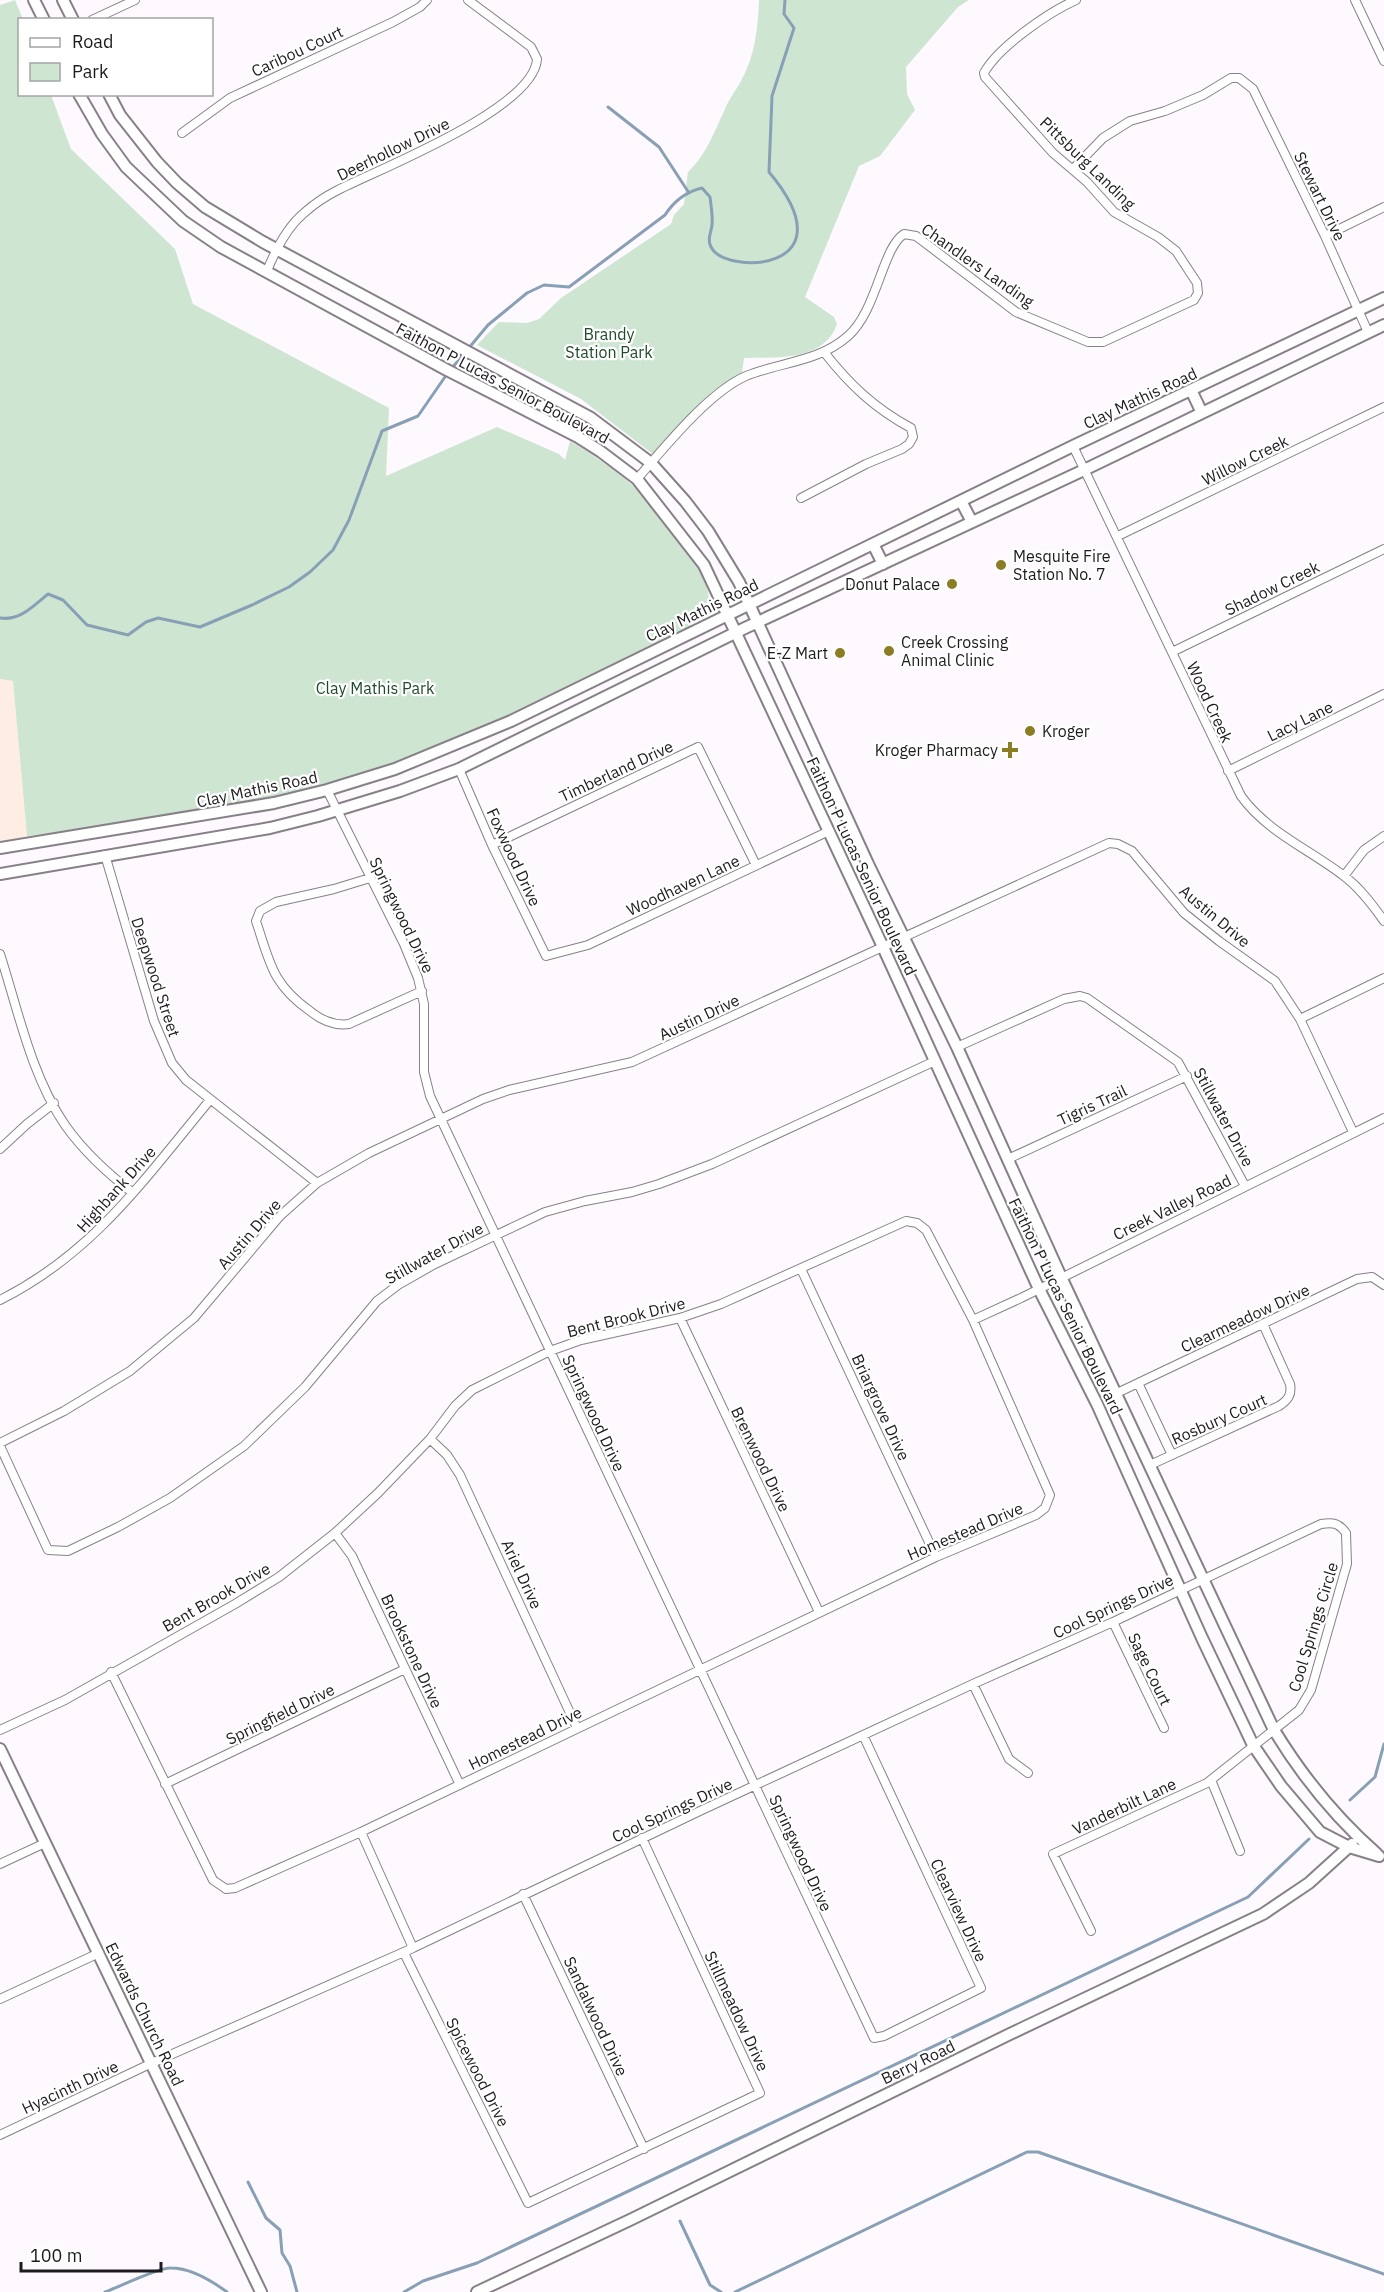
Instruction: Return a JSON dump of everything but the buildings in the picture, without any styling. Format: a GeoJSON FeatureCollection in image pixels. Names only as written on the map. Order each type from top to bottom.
{"type":"FeatureCollection","features":[{"type":"Feature","properties":{"kind":"main road"},"geometry":{"type":"LineString","coordinates":[[34,0],[43,18]]}},
{"type":"Feature","properties":{"kind":"main road"},"geometry":{"type":"LineString","coordinates":[[63,0],[72,18]]}},
{"type":"Feature","properties":{"kind":"main road","name":"Faithon P Lucas Senior Boulevard"},"geometry":{"type":"LineString","coordinates":[[80,96],[102,134],[126,167],[183,221],[211,241],[409,350],[578,437],[637,479],[704,565],[884,947],[1039,1289],[1097,1404],[1180,1590],[1253,1745],[1281,1786],[1320,1832],[1349,1847],[1382,1858]]}},
{"type":"Feature","properties":{"kind":"main road","name":"Faithon P Lucas Senior Boulevard"},"geometry":{"type":"LineString","coordinates":[[110,96],[120,116],[138,139],[177,183],[205,207],[277,249],[591,418],[651,463],[708,531],[739,582],[834,790],[957,1047],[1061,1278],[1274,1730],[1311,1785],[1359,1838],[1382,1858]]}},
{"type":"Feature","properties":{"kind":"main road","name":"Clay Mathis Road"},"geometry":{"type":"LineString","coordinates":[[0,849],[216,814],[327,790],[395,770],[511,721],[1073,446],[1384,298]]}},
{"type":"Feature","properties":{"kind":"main road"},"geometry":{"type":"LineString","coordinates":[[0,874],[270,828],[336,810],[459,769],[736,632],[1084,470],[1384,325]]}},
{"type":"Feature","properties":{"kind":"main road"},"geometry":{"type":"LineString","coordinates":[[1191,390],[1202,413]]}},
{"type":"Feature","properties":{"kind":"main road"},"geometry":{"type":"LineString","coordinates":[[961,501],[972,522]]}},
{"type":"Feature","properties":{"kind":"main road"},"geometry":{"type":"LineString","coordinates":[[873,543],[883,564]]}},
{"type":"Feature","properties":{"kind":"main road"},"geometry":{"type":"LineString","coordinates":[[814,799],[834,790]]}},
{"type":"Feature","properties":{"kind":"main road","name":"Edwards Church Road"},"geometry":{"type":"LineString","coordinates":[[0,1749],[261,2292]]}},
{"type":"Feature","properties":{"kind":"main road","name":"Berry Road"},"geometry":{"type":"LineString","coordinates":[[477,2292],[1263,1914],[1309,1883],[1359,1838]]}},
{"type":"Feature","properties":{"kind":"street"},"geometry":{"type":"LineString","coordinates":[[96,18],[135,0]]}},
{"type":"Feature","properties":{"kind":"street","name":"Caribou Court"},"geometry":{"type":"LineString","coordinates":[[182,133],[230,98],[393,22],[420,7],[427,0]]}},
{"type":"Feature","properties":{"kind":"street","name":"Deerhollow Drive"},"geometry":{"type":"LineString","coordinates":[[267,271],[277,249],[302,215],[325,197],[471,126],[512,96],[533,71],[537,58],[531,47],[468,0]]}},
{"type":"Feature","properties":{"kind":"street","name":"Pittsburg Landing"},"geometry":{"type":"LineString","coordinates":[[1076,0],[1029,29],[987,66],[984,73],[990,85],[1013,106],[1053,153],[1114,212],[1167,243],[1197,283],[1198,293]]}},
{"type":"Feature","properties":{"kind":"street"},"geometry":{"type":"LineString","coordinates":[[1355,0],[1384,61]]}},
{"type":"Feature","properties":{"kind":"street","name":"Stewart Drive"},"geometry":{"type":"LineString","coordinates":[[1072,169],[1103,138],[1130,121],[1165,111],[1203,95],[1231,78],[1239,78],[1253,89],[1325,236],[1368,332]]}},
{"type":"Feature","properties":{"kind":"street"},"geometry":{"type":"LineString","coordinates":[[1325,236],[1384,207]]}},
{"type":"Feature","properties":{"kind":"street","name":"Chandlers Landing"},"geometry":{"type":"LineString","coordinates":[[824,352],[851,334],[865,316],[891,250],[900,236],[904,234],[916,236],[1016,312],[1089,342],[1103,342],[1194,300],[1198,293]]}},
{"type":"Feature","properties":{"kind":"street"},"geometry":{"type":"LineString","coordinates":[[637,479],[700,410],[736,382],[745,377],[824,352],[846,380],[881,409],[911,428],[913,437],[902,449],[866,464],[801,498]]}},
{"type":"Feature","properties":{"kind":"street","name":"Willow Creek"},"geometry":{"type":"LineString","coordinates":[[1118,536],[1384,407]]}},
{"type":"Feature","properties":{"kind":"street","name":"Wood Creek"},"geometry":{"type":"LineString","coordinates":[[1073,446],[1241,796],[1271,827],[1344,876],[1368,899],[1384,921]]}},
{"type":"Feature","properties":{"kind":"street","name":"Shadow Creek"},"geometry":{"type":"LineString","coordinates":[[1172,652],[1384,549]]}},
{"type":"Feature","properties":{"kind":"street","name":"Lacy Lane"},"geometry":{"type":"LineString","coordinates":[[1228,771],[1384,694]]}},
{"type":"Feature","properties":{"kind":"street","name":"Timberland Drive"},"geometry":{"type":"LineString","coordinates":[[492,845],[698,747],[756,865]]}},
{"type":"Feature","properties":{"kind":"street","name":"Foxwood Drive"},"geometry":{"type":"LineString","coordinates":[[459,769],[492,845],[546,956]]}},
{"type":"Feature","properties":{"kind":"street","name":"Springwood Drive"},"geometry":{"type":"LineString","coordinates":[[327,790],[404,944],[422,991],[424,1072],[430,1096],[874,2038]]}},
{"type":"Feature","properties":{"kind":"street","name":"Woodhaven Lane"},"geometry":{"type":"LineString","coordinates":[[546,956],[588,945],[829,831]]}},
{"type":"Feature","properties":{"kind":"street"},"geometry":{"type":"LineString","coordinates":[[1344,876],[1364,850],[1384,836]]}},
{"type":"Feature","properties":{"kind":"street","name":"Austin Drive"},"geometry":{"type":"LineString","coordinates":[[0,1445],[64,1411],[129,1371],[194,1318],[280,1216],[317,1183],[369,1153],[483,1099],[509,1090],[632,1062],[1102,845],[1118,844],[1132,851],[1184,913],[1275,981],[1300,1019],[1353,1132]]}},
{"type":"Feature","properties":{"kind":"street","name":"Deepwood Street"},"geometry":{"type":"LineString","coordinates":[[105,855],[154,1021],[172,1063],[186,1080],[210,1100],[317,1183]]}},
{"type":"Feature","properties":{"kind":"street"},"geometry":{"type":"LineString","coordinates":[[370,878],[276,902],[260,911],[256,921],[272,970],[280,985],[296,1002],[322,1019],[342,1025],[422,991]]}},
{"type":"Feature","properties":{"kind":"street"},"geometry":{"type":"LineString","coordinates":[[0,954],[33,1059],[64,1124],[91,1157],[133,1193]]}},
{"type":"Feature","properties":{"kind":"street"},"geometry":{"type":"LineString","coordinates":[[1300,1019],[1384,978]]}},
{"type":"Feature","properties":{"kind":"street","name":"Stillwater Drive"},"geometry":{"type":"LineString","coordinates":[[957,1047],[1064,999],[1080,996],[1097,1003],[1178,1062],[1245,1186]]}},
{"type":"Feature","properties":{"kind":"street","name":"Stillwater Drive"},"geometry":{"type":"LineString","coordinates":[[0,1445],[48,1550],[68,1551],[170,1498],[244,1446],[305,1387],[377,1301],[398,1285],[496,1234],[545,1212],[641,1190],[712,1164],[935,1061]]}},
{"type":"Feature","properties":{"kind":"street","name":"Tigris Trail"},"geometry":{"type":"LineString","coordinates":[[1008,1159],[1187,1076]]}},
{"type":"Feature","properties":{"kind":"street","name":"Highbank Drive"},"geometry":{"type":"LineString","coordinates":[[0,1300],[48,1272],[83,1246],[109,1221],[210,1100]]}},
{"type":"Feature","properties":{"kind":"street"},"geometry":{"type":"LineString","coordinates":[[0,1149],[54,1103]]}},
{"type":"Feature","properties":{"kind":"street","name":"Creek Valley Road"},"geometry":{"type":"LineString","coordinates":[[973,1320],[1384,1118]]}},
{"type":"Feature","properties":{"kind":"street","name":"Bent Brook Drive"},"geometry":{"type":"LineString","coordinates":[[0,1730],[65,1700],[270,1582],[335,1533],[378,1493],[430,1439],[455,1406],[472,1390],[550,1351],[581,1340],[680,1318],[721,1304],[899,1224],[913,1221],[921,1224],[926,1230],[973,1320],[1050,1495]]}},
{"type":"Feature","properties":{"kind":"street","name":"Briargrove Drive"},"geometry":{"type":"LineString","coordinates":[[801,1269],[936,1557]]}},
{"type":"Feature","properties":{"kind":"street","name":"Clearmeadow Drive"},"geometry":{"type":"LineString","coordinates":[[1117,1393],[1357,1279],[1372,1277],[1384,1285]]}},
{"type":"Feature","properties":{"kind":"street","name":"Brenwood Drive"},"geometry":{"type":"LineString","coordinates":[[680,1318],[819,1612]]}},
{"type":"Feature","properties":{"kind":"street","name":"Rosbury Court"},"geometry":{"type":"LineString","coordinates":[[1150,1465],[1279,1406],[1288,1399],[1290,1384],[1263,1324]]}},
{"type":"Feature","properties":{"kind":"street"},"geometry":{"type":"LineString","coordinates":[[1138,1383],[1172,1455]]}},
{"type":"Feature","properties":{"kind":"street","name":"Ariel Drive"},"geometry":{"type":"LineString","coordinates":[[430,1439],[447,1455],[460,1475],[578,1728]]}},
{"type":"Feature","properties":{"kind":"street","name":"Homestead Drive"},"geometry":{"type":"LineString","coordinates":[[111,1672],[213,1880],[226,1889],[248,1883],[361,1832],[936,1557],[1036,1515],[1045,1508],[1050,1495]]}},
{"type":"Feature","properties":{"kind":"street","name":"Cool Springs Circle"},"geometry":{"type":"LineString","coordinates":[[1203,1578],[1321,1524],[1330,1522],[1337,1524],[1346,1533],[1347,1564],[1311,1690],[1299,1710],[1274,1730]]}},
{"type":"Feature","properties":{"kind":"street","name":"Brookstone Drive"},"geometry":{"type":"LineString","coordinates":[[335,1533],[352,1556],[460,1785]]}},
{"type":"Feature","properties":{"kind":"street","name":"Cool Springs Drive"},"geometry":{"type":"LineString","coordinates":[[152,2063],[404,1953],[642,1838],[973,1684],[1113,1622],[1203,1578]]}},
{"type":"Feature","properties":{"kind":"street","name":"Sage Court"},"geometry":{"type":"LineString","coordinates":[[1113,1622],[1164,1728]]}},
{"type":"Feature","properties":{"kind":"street","name":"Springfield Drive"},"geometry":{"type":"LineString","coordinates":[[165,1784],[405,1669]]}},
{"type":"Feature","properties":{"kind":"street"},"geometry":{"type":"LineString","coordinates":[[973,1684],[1009,1759],[1028,1773]]}},
{"type":"Feature","properties":{"kind":"street","name":"Vanderbilt Lane"},"geometry":{"type":"LineString","coordinates":[[1091,1931],[1053,1854],[1211,1780],[1274,1730]]}},
{"type":"Feature","properties":{"kind":"street","name":"Clearview Drive"},"geometry":{"type":"LineString","coordinates":[[863,1735],[981,1988],[884,2036],[874,2038]]}},
{"type":"Feature","properties":{"kind":"street"},"geometry":{"type":"LineString","coordinates":[[1211,1780],[1240,1851]]}},
{"type":"Feature","properties":{"kind":"street"},"geometry":{"type":"LineString","coordinates":[[361,1832],[413,1948]]}},
{"type":"Feature","properties":{"kind":"street","name":"Stillmeadow Drive"},"geometry":{"type":"LineString","coordinates":[[528,2203],[760,2094],[642,1838]]}},
{"type":"Feature","properties":{"kind":"street"},"geometry":{"type":"LineString","coordinates":[[0,1864],[45,1843]]}},
{"type":"Feature","properties":{"kind":"street","name":"Sandalwood Drive"},"geometry":{"type":"LineString","coordinates":[[523,1894],[644,2149]]}},
{"type":"Feature","properties":{"kind":"street"},"geometry":{"type":"LineString","coordinates":[[0,1999],[99,1953]]}},
{"type":"Feature","properties":{"kind":"street","name":"Spicewood Drive"},"geometry":{"type":"LineString","coordinates":[[404,1953],[528,2203]]}},
{"type":"Feature","properties":{"kind":"street","name":"Hyacinth Drive"},"geometry":{"type":"LineString","coordinates":[[0,2135],[152,2063]]}},
{"type":"Feature","properties":{"kind":"shaded area"},"geometry":{"type":"Polygon","coordinates":[[[0,679],[13,681],[27,836],[0,841],[0,679]]]}},
{"type":"Feature","properties":{"kind":"green space","name":"Clay Mathis Park"},"geometry":{"type":"Polygon","coordinates":[[[15,0],[23,18],[18,18],[18,96],[51,96],[71,149],[175,249],[193,304],[389,408],[386,476],[497,427],[559,454],[565,460],[570,441],[631,484],[680,539],[702,574],[708,589],[708,601],[695,621],[685,630],[470,734],[336,784],[283,797],[204,811],[27,836],[13,681],[0,679],[0,5],[15,0]]]}},
{"type":"Feature","properties":{"kind":"green space","name":"Brandy Station Park"},"geometry":{"type":"Polygon","coordinates":[[[759,0],[969,0],[958,7],[906,67],[907,94],[915,110],[880,156],[859,166],[805,297],[834,317],[837,324],[831,336],[821,345],[797,355],[744,358],[742,373],[712,392],[654,455],[581,399],[477,345],[499,322],[527,323],[539,319],[561,298],[671,224],[674,215],[684,204],[688,172],[705,150],[750,62],[755,42],[759,0]]]}},
{"type":"Feature","properties":{"kind":"waterway"},"geometry":{"type":"LineString","coordinates":[[468,349],[488,325],[527,293],[544,285],[569,287],[665,215],[680,198],[702,188],[710,197],[712,211],[709,241],[711,247],[721,256],[738,262],[758,262],[777,258],[791,247],[797,230],[791,205],[769,172],[772,96],[794,28],[784,14],[785,0]]}},
{"type":"Feature","properties":{"kind":"waterway"},"geometry":{"type":"LineString","coordinates":[[608,107],[659,147],[689,193]]}},
{"type":"Feature","properties":{"kind":"waterway"},"geometry":{"type":"LineString","coordinates":[[451,369],[464,354]]}},
{"type":"Feature","properties":{"kind":"waterway"},"geometry":{"type":"LineString","coordinates":[[0,618],[20,615],[48,594],[63,600],[87,625],[128,635],[146,622],[158,618],[200,627],[289,587],[310,572],[333,550],[349,520],[382,431],[418,416],[447,374]]}},
{"type":"Feature","properties":{"kind":"waterway"},"geometry":{"type":"LineString","coordinates":[[1350,1800],[1375,1777],[1384,1744]]}},
{"type":"Feature","properties":{"kind":"waterway"},"geometry":{"type":"LineString","coordinates":[[404,2292],[423,2281],[477,2263],[1248,1897],[1309,1839]]}},
{"type":"Feature","properties":{"kind":"waterway"},"geometry":{"type":"LineString","coordinates":[[735,2292],[1027,2152],[1038,2152],[1384,2274]]}},
{"type":"Feature","properties":{"kind":"waterway"},"geometry":{"type":"LineString","coordinates":[[248,2182],[266,2218],[280,2230],[282,2253],[290,2266],[297,2292]]}},
{"type":"Feature","properties":{"kind":"waterway"},"geometry":{"type":"LineString","coordinates":[[680,2221],[710,2285],[721,2292]]}},
{"type":"Feature","properties":{"kind":"waterway"},"geometry":{"type":"LineString","coordinates":[[105,2292],[149,2274],[171,2268],[194,2273],[227,2292]]}},
{"type":"Feature","properties":{"kind":"place","name":"Mesquite Fire Station No. 7"},"geometry":{"type":"Point","coordinates":[1001,565]}},
{"type":"Feature","properties":{"kind":"place","name":"Donut Palace"},"geometry":{"type":"Point","coordinates":[952,584]}},
{"type":"Feature","properties":{"kind":"place","name":"Creek Crossing Animal Clinic"},"geometry":{"type":"Point","coordinates":[889,651]}},
{"type":"Feature","properties":{"kind":"place","name":"E-Z Mart"},"geometry":{"type":"Point","coordinates":[840,653]}},
{"type":"Feature","properties":{"kind":"place","name":"Kroger"},"geometry":{"type":"Point","coordinates":[1030,731]}},
{"type":"Feature","properties":{"kind":"place","name":"Kroger Pharmacy"},"geometry":{"type":"Point","coordinates":[1010,750]}}]}
